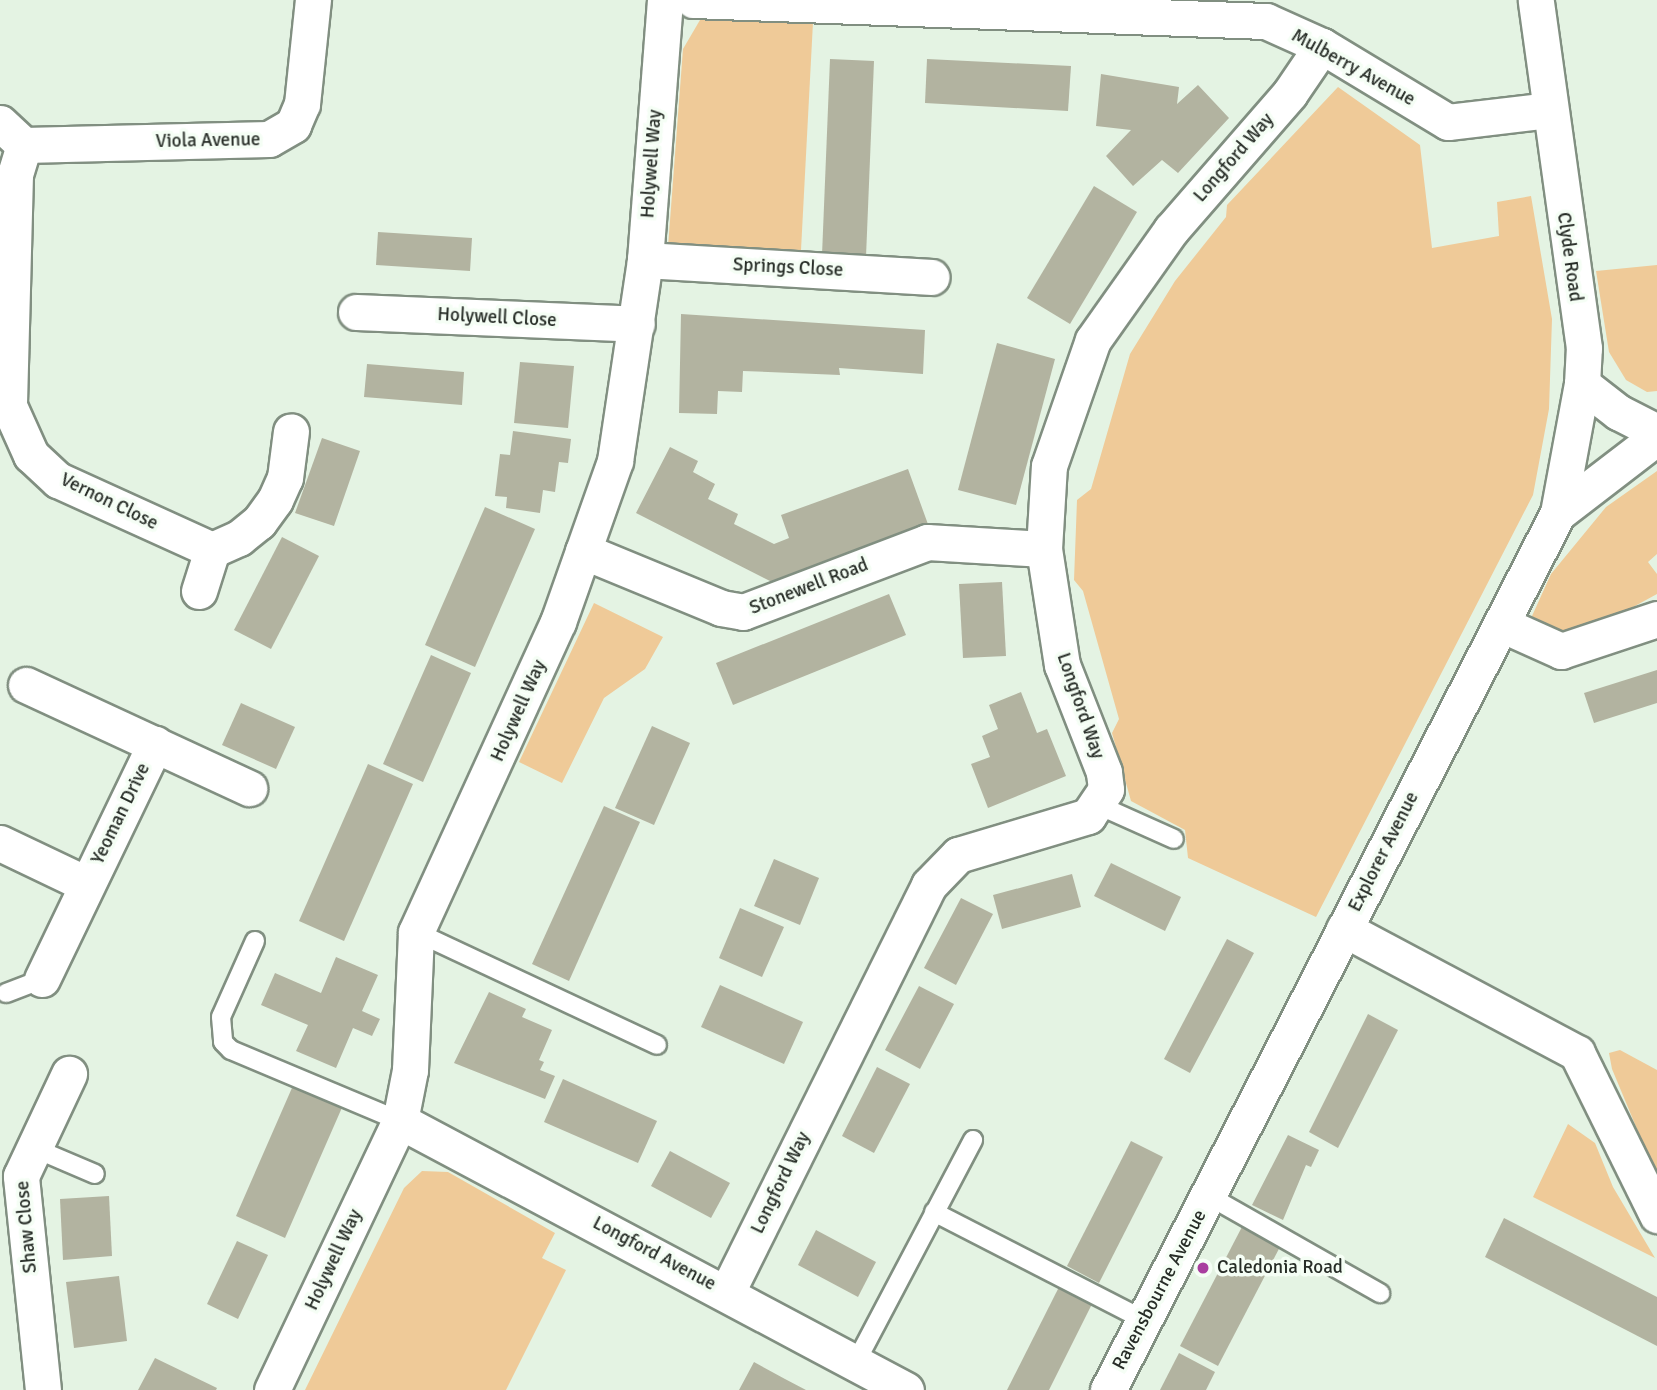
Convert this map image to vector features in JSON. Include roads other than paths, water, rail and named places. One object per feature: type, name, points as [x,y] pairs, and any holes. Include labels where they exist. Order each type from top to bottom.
[{"type":"street","name":"Viola Avenue","points":[[12,134],[269,139],[292,125],[302,104],[313,0]]},
{"type":"street","name":"Holywell Way","points":[[272,1390],[400,1121],[410,1070],[416,932],[553,634],[615,461],[645,260],[665,0]]},
{"type":"street","name":"Mulberry Avenue","points":[[693,0],[864,3],[1266,21],[1322,46],[1448,122],[1548,110]]},
{"type":"street","name":"Clyde Road","points":[[1536,0],[1548,110],[1584,348],[1582,384],[1558,513]]},
{"type":"street","name":"Longford Way","points":[[727,1292],[929,884],[958,855],[1088,816],[1098,805],[1106,789],[1104,772],[1062,665],[1044,549],[1049,466],[1093,340],[1171,230],[1290,93],[1322,46]]},
{"type":"street","name":"Vernon Close","points":[[12,134],[15,174],[9,406],[19,434],[31,455],[58,480],[212,550]]},
{"type":"street","name":"Springs Close","points":[[645,260],[931,277]]},
{"type":"street","name":"Holywell Close","points":[[356,312],[637,324]]},
{"type":"street","points":[[1558,513],[1657,435],[1618,412],[1582,384]]},
{"type":"street","points":[[199,591],[212,550],[239,538],[275,500],[285,478],[291,431]]},
{"type":"street","name":"Explorer Avenue","points":[[1211,1194],[1558,513]]},
{"type":"street","name":"Stonewell Road","points":[[583,551],[703,601],[743,612],[927,542],[1044,549]]},
{"type":"street","points":[[1501,624],[1561,651],[1657,619]]},
{"type":"street","name":"Yeoman Drive","points":[[26,685],[249,788]]},
{"type":"street","name":"Yeoman Drive","points":[[42,979],[155,744]]},
{"type":"street","name":"Yeoman Drive","points":[[0,843],[86,884]]},
{"type":"street","points":[[1344,929],[1577,1053],[1657,1215]]},
{"type":"street","name":"Shaw Close","points":[[43,1390],[21,1176],[69,1074]]},
{"type":"street","name":"Longford Avenue","points":[[400,1121],[727,1292],[906,1390]]},
{"type":"street","name":"Ravensbourne Avenue","points":[[1108,1390],[1211,1194]]},
{"type":"lane","points":[[1098,805],[1174,839]]},
{"type":"lane","points":[[416,932],[657,1045]]},
{"type":"lane","points":[[256,941],[221,1017],[223,1042],[400,1121]]},
{"type":"lane","points":[[6,993],[42,979]]},
{"type":"lane","points":[[856,1362],[973,1140]]},
{"type":"lane","points":[[34,1149],[95,1174]]},
{"type":"lane","points":[[1211,1194],[1380,1293]]},
{"type":"lane","points":[[934,1212],[1144,1320]]},
{"type":"place","name":"Caledonia Road","points":[[1203,1268]]}]
